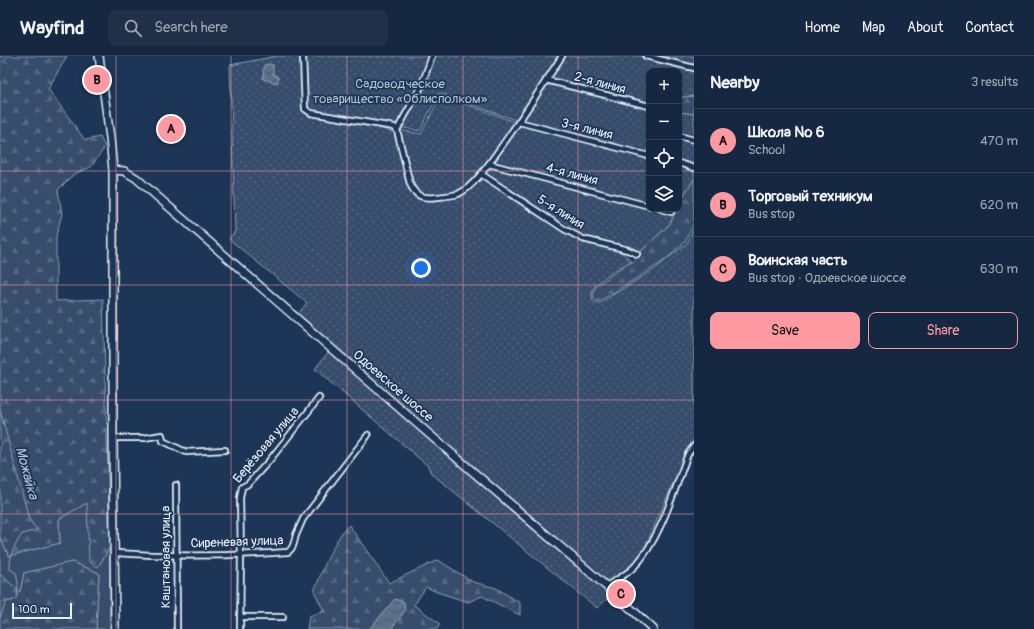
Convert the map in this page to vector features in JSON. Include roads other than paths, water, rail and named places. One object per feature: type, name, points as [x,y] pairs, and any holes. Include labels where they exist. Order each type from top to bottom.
[{"type":"main road","points":[[99,56],[113,170],[115,629]]},
{"type":"main road","name":"Одоевское шоссе","points":[[113,170],[124,171],[136,178],[423,429],[606,586],[653,629]]},
{"type":"street","points":[[303,56],[305,109],[308,111],[394,128],[397,130]]},
{"type":"street","points":[[432,56],[421,87],[397,130],[412,189],[423,198],[428,199],[458,194],[481,174],[519,122],[562,56]]},
{"type":"street","points":[[646,56],[694,68]]},
{"type":"street","name":"2-я линия","points":[[546,80],[646,105]]},
{"type":"street","name":"3-я линия","points":[[519,122],[646,155]]},
{"type":"street","points":[[682,137],[694,140]]},
{"type":"street","name":"4-я линия","points":[[489,164],[646,205]]},
{"type":"street","points":[[682,164],[694,168]]},
{"type":"street","name":"5-я линия","points":[[481,174],[564,229],[583,239],[628,250],[637,254]]},
{"type":"street","name":"Берёзовая улица","points":[[240,629],[240,498],[242,487],[248,484],[269,461],[319,398]]},
{"type":"street","name":"Сиреневая улица","points":[[115,553],[140,555],[241,555],[288,552],[292,550],[296,534],[303,520],[368,434]]},
{"type":"street","points":[[113,438],[144,438],[162,435],[163,441],[186,452],[225,450]]},
{"type":"street","points":[[606,586],[624,575],[643,556],[660,526],[688,454],[694,446]]},
{"type":"street","name":"Каштановая улица","points":[[176,485],[177,629]]},
{"type":"street","points":[[240,618],[283,617]]},
{"type":"water","points":[[264,65],[273,65],[273,74],[278,77],[278,82],[276,83],[263,79]]},
{"type":"water","points":[[395,599],[404,602],[405,611],[391,629],[369,629]]},
{"type":"waterway","name":"Можайка","points":[[0,410],[29,519],[37,530],[22,534],[13,551],[10,560],[10,569],[16,573],[18,582],[17,597],[14,600],[6,602],[0,618]]},
{"type":"place","name":"Торговый техникум","points":[[97,80]]},
{"type":"place","name":"Школа № 6","points":[[171,129]]},
{"type":"place","name":"Воинская часть","points":[[621,594]]},
{"type":"park label","name":"Садоводческое товарищество «Облисполком»","points":[[400,92]]}]
